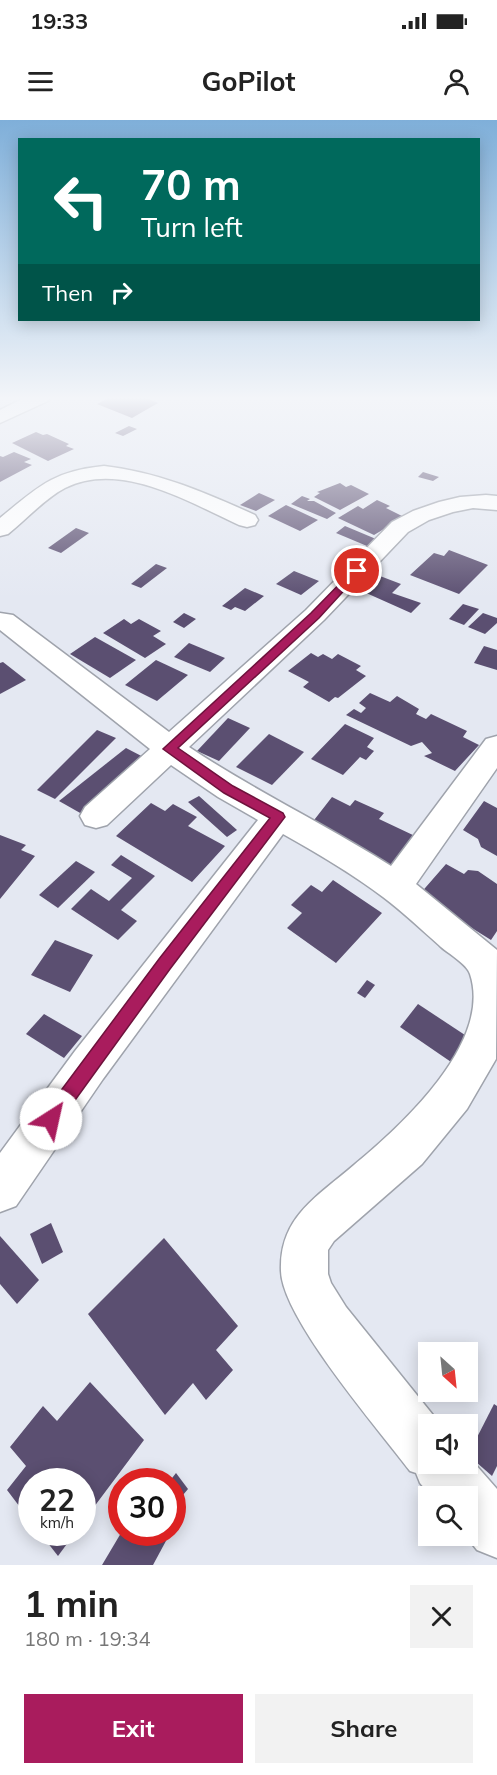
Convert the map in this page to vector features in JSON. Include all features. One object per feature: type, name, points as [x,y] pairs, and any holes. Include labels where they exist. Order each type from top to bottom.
[{"type":"street","points":[[0,529],[57,484],[75,477],[98,473],[126,473],[181,491],[247,520]]},
{"type":"street","points":[[96,816],[315,615],[400,527],[410,520],[439,508],[474,503],[497,503]]},
{"type":"street","points":[[1,620],[170,749],[228,789],[341,851],[395,887],[486,963],[493,991],[492,1013],[482,1046],[452,1095],[407,1149],[318,1225],[305,1244],[304,1274],[312,1297],[329,1324],[418,1438]]},
{"type":"street","points":[[395,887],[497,746]]},
{"type":"street","points":[[0,1190],[103,1047],[278,817]]},
{"type":"street","points":[[448,1474],[497,1530]]},
{"type":"building","points":[[0,464],[32,465],[0,482]]},
{"type":"building","points":[[423,472],[439,477],[433,481],[418,477]]},
{"type":"building","points":[[340,483],[346,487],[351,485],[369,494],[340,510],[314,497],[320,493],[317,492]]},
{"type":"building","points":[[259,493],[275,500],[256,511],[240,505]]},
{"type":"building","points":[[302,496],[310,499],[307,501],[314,501],[336,513],[327,519],[291,504]]},
{"type":"building","points":[[377,500],[390,506],[386,508],[404,517],[374,535],[338,518],[358,506],[363,509]]},
{"type":"building","points":[[286,505],[318,520],[300,531],[268,516]]},
{"type":"building","points":[[345,526],[376,539],[367,546],[336,533]]},
{"type":"building","points":[[76,528],[89,533],[61,553],[48,548]]},
{"type":"building","points":[[449,550],[488,565],[459,594],[410,575],[434,553],[444,556]]},
{"type":"building","points":[[156,564],[167,568],[141,588],[131,584]]},
{"type":"building","points":[[294,571],[319,581],[301,595],[276,584]]},
{"type":"building","points":[[380,576],[401,584],[392,593],[421,603],[411,613],[364,592]]},
{"type":"building","points":[[245,588],[264,596],[245,611],[235,607],[231,610],[222,606]]},
{"type":"building","points":[[463,604],[479,609],[464,625],[449,619]]},
{"type":"building","points":[[184,613],[196,619],[184,628],[173,622]]},
{"type":"building","points":[[483,613],[497,618],[497,623],[485,634],[468,627]]},
{"type":"building","points":[[124,619],[131,624],[139,619],[161,631],[153,636],[166,644],[145,658],[103,633]]},
{"type":"building","points":[[95,637],[136,660],[110,678],[70,654]]},
{"type":"building","points":[[189,643],[225,658],[210,672],[174,657]]},
{"type":"building","points":[[484,646],[497,650],[497,670],[474,663]]},
{"type":"building","points":[[311,653],[318,657],[323,654],[332,659],[338,654],[361,666],[356,670],[366,676],[338,698],[335,697],[329,702],[303,687],[309,682],[288,671]]},
{"type":"building","points":[[156,660],[188,675],[157,701],[125,685]]},
{"type":"building","points":[[3,662],[26,680],[0,694],[0,663]]},
{"type":"building","points":[[370,693],[390,702],[397,696],[419,709],[416,714],[426,719],[431,714],[467,731],[463,737],[479,745],[455,771],[424,756],[432,753],[422,742],[411,746],[346,715],[354,709],[361,713],[366,708],[359,703]]},
{"type":"building","points":[[228,718],[250,728],[219,761],[197,751]]},
{"type":"building","points":[[345,724],[374,738],[367,747],[374,751],[366,760],[360,757],[343,775],[311,759]]},
{"type":"building","points":[[97,730],[116,738],[55,799],[37,790]]},
{"type":"building","points":[[269,734],[304,752],[272,785],[236,767]]},
{"type":"building","points":[[126,748],[151,761],[89,818],[59,801]]},
{"type":"building","points":[[199,796],[237,830],[227,837],[188,802]]},
{"type":"building","points":[[332,797],[350,806],[355,800],[384,813],[379,819],[415,836],[391,870],[365,857],[368,852],[311,824]]},
{"type":"building","points":[[484,801],[497,808],[497,856],[481,847],[478,839],[463,830]]},
{"type":"building","points":[[151,803],[165,811],[173,804],[197,817],[188,826],[225,846],[192,882],[116,836]]},
{"type":"building","points":[[0,835],[26,845],[21,850],[35,856],[0,899]]},
{"type":"building","points":[[121,855],[155,876],[121,910],[137,921],[118,940],[71,909],[91,889],[109,901],[132,878],[111,865]]},
{"type":"building","points":[[76,861],[95,872],[58,908],[39,895]]},
{"type":"building","points":[[446,864],[464,874],[468,870],[478,871],[497,884],[497,931],[491,940],[419,895]]},
{"type":"building","points":[[333,880],[382,913],[336,963],[287,928],[302,913],[291,905],[311,885],[322,892]]},
{"type":"building","points":[[55,940],[93,955],[70,992],[31,975]]},
{"type":"building","points":[[367,980],[375,985],[365,998],[357,993]]},
{"type":"building","points":[[418,1004],[471,1039],[454,1064],[400,1027]]},
{"type":"building","points":[[44,1014],[82,1036],[64,1058],[26,1034]]},
{"type":"building","points":[[51,1223],[63,1252],[42,1264],[30,1234]]},
{"type":"building","points":[[0,1236],[39,1280],[17,1304],[0,1284]]},
{"type":"building","points":[[164,1238],[238,1326],[216,1350],[233,1370],[206,1400],[193,1383],[165,1415],[88,1314]]},
{"type":"building","points":[[90,1382],[144,1440],[123,1468],[108,1468],[108,1488],[96,1504],[96,1468],[24,1468],[26,1466],[10,1447],[43,1406],[57,1421]]},
{"type":"building","points":[[494,1404],[497,1406],[497,1466],[492,1476],[478,1464],[478,1435]]},
{"type":"building","points":[[18,1476],[18,1505],[7,1490]]},
{"type":"building","points":[[50,1546],[65,1546],[58,1556]]},
{"type":"building","points":[[113,1546],[163,1546],[153,1565],[102,1565]]},
{"type":"route","points":[[51,1119],[89,1065],[278,817],[228,789],[170,749],[315,615],[357,571]]}]
